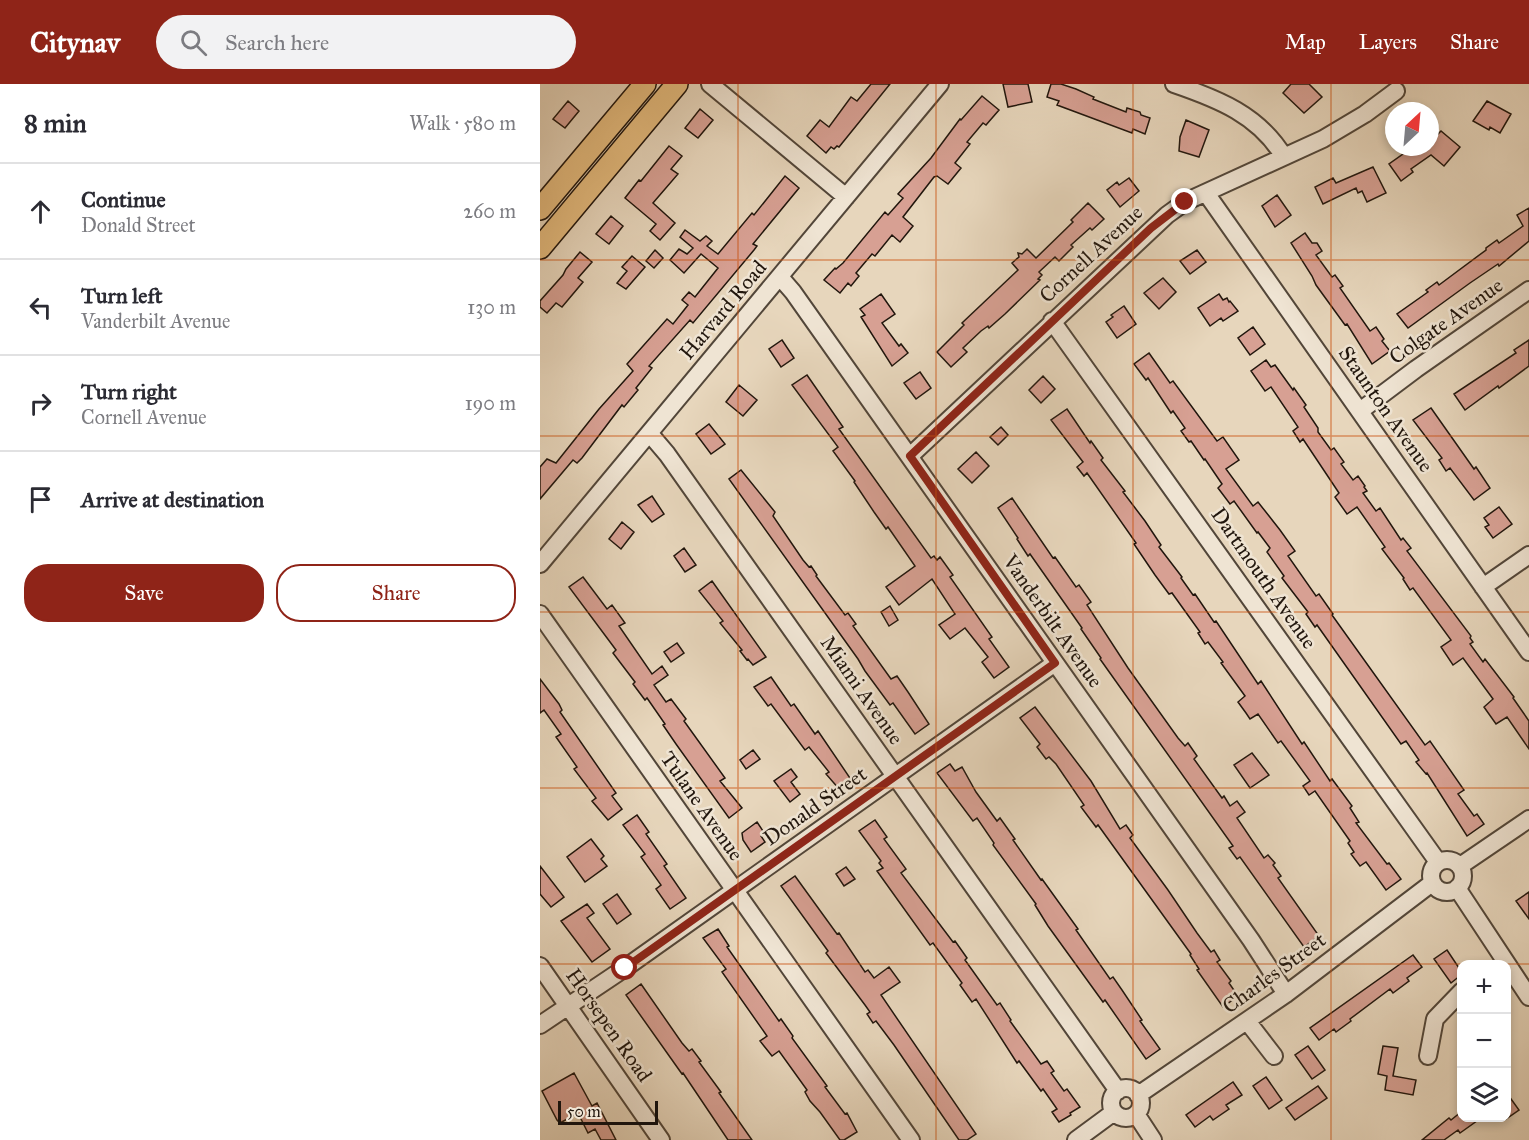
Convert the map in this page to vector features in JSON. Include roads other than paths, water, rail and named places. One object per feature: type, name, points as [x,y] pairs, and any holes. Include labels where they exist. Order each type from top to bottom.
[{"type":"main road","points":[[540,209],[645,84]]},
{"type":"main road","points":[[540,248],[677,84]]},
{"type":"street","points":[[710,84],[846,197]]},
{"type":"street","name":"Harvard Road","points":[[540,564],[940,84]]},
{"type":"street","points":[[1174,84],[1232,107],[1267,132],[1284,157]]},
{"type":"street","name":"Cornell Avenue","points":[[910,456],[1167,215],[1185,202],[1346,127],[1396,91]]},
{"type":"street","name":"Staunton Avenue","points":[[1206,193],[1529,652]]},
{"type":"street","name":"Vanderbilt Avenue","points":[[780,277],[910,456],[1251,940],[1286,994]]},
{"type":"street","name":"Colgate Avenue","points":[[1360,411],[1529,290]]},
{"type":"street","name":"Dartmouth Avenue","points":[[1052,321],[1438,862]]},
{"type":"street","name":"Miami Avenue","points":[[650,434],[667,454],[1118,1091]]},
{"type":"street","points":[[1483,587],[1529,555]]},
{"type":"street","name":"Tulane Avenue","points":[[540,614],[911,1140]]},
{"type":"street","name":"Donald Street","points":[[540,1025],[1055,663]]},
{"type":"street","points":[[1460,866],[1529,819]]},
{"type":"street","points":[[1448,860],[1460,866],[1463,875],[1457,888],[1444,891],[1432,883],[1432,869],[1438,862],[1448,860]]},
{"type":"street","name":"Charles Street","points":[[1138,1095],[1286,994],[1432,883]]},
{"type":"street","points":[[1457,888],[1498,960]]},
{"type":"street","name":"Horsepen Road","points":[[540,966],[661,1140]]},
{"type":"street","points":[[1511,975],[1529,997]]},
{"type":"street","points":[[1428,1056],[1435,1019],[1457,995]]},
{"type":"street","points":[[1247,1022],[1274,1056]]},
{"type":"street","points":[[1131,1089],[1138,1095],[1140,1107],[1132,1117],[1122,1117],[1114,1112],[1111,1103],[1118,1091],[1131,1089]]},
{"type":"street","points":[[1076,1140],[1114,1112]]},
{"type":"street","points":[[1136,1114],[1153,1140]]}]
